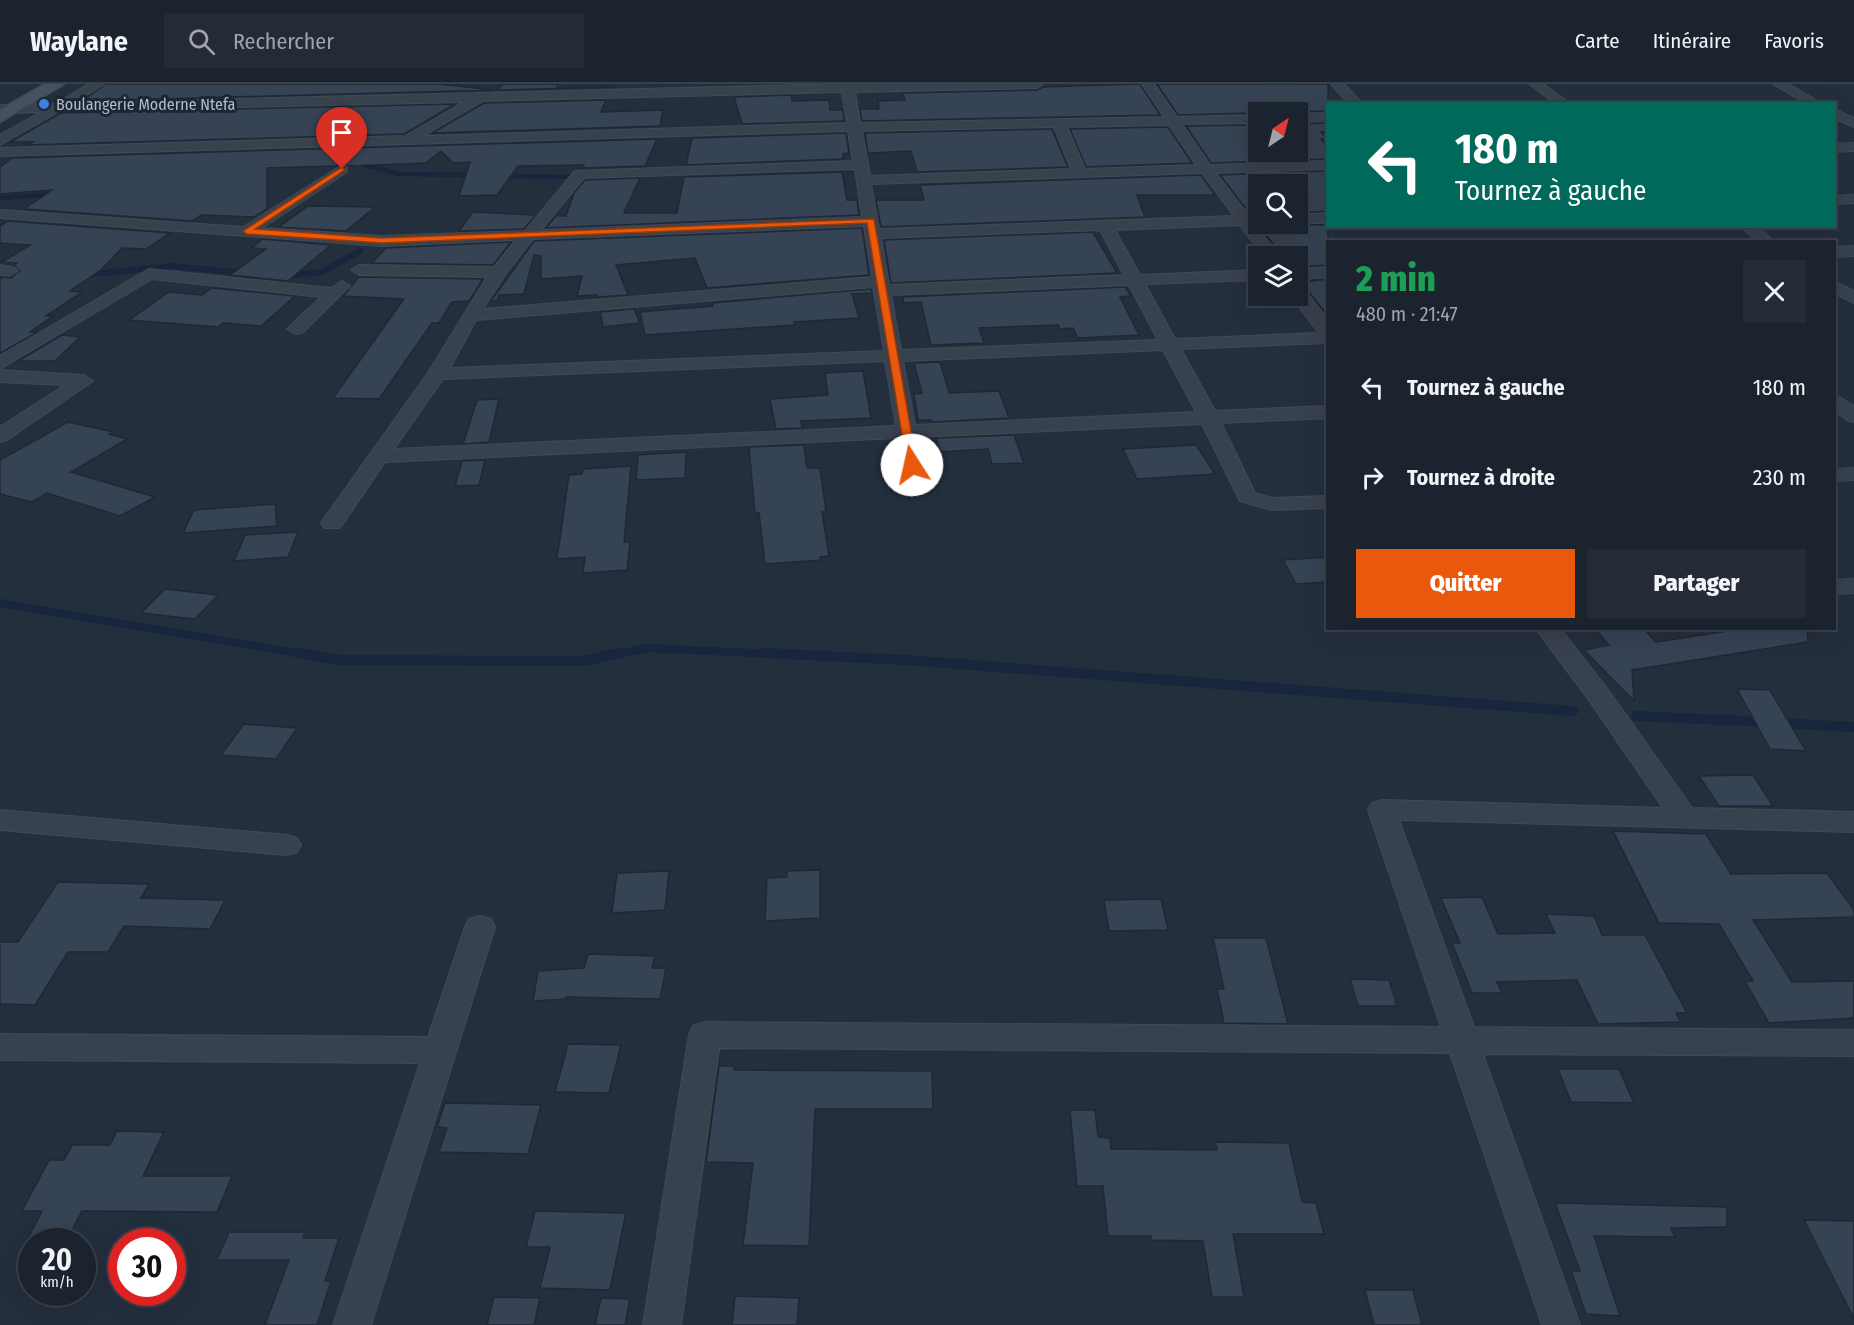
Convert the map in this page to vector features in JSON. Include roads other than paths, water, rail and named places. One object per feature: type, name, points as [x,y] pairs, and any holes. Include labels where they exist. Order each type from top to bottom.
[{"type":"main road","points":[[0,117],[7,109],[56,84]]},
{"type":"street","points":[[0,141],[98,84]]},
{"type":"street","points":[[407,139],[480,97],[497,84]]},
{"type":"street","points":[[7,109],[848,86],[1037,84]]},
{"type":"street","points":[[1148,84],[1205,168],[1248,217]]},
{"type":"street","points":[[1337,84],[1355,102]]},
{"type":"street","points":[[1535,84],[1561,102]]},
{"type":"street","points":[[1779,84],[1813,102]]},
{"type":"street","points":[[848,86],[853,127],[912,465]]},
{"type":"street","points":[[1836,113],[1854,123]]},
{"type":"street","points":[[1308,118],[1326,117]]},
{"type":"street","points":[[0,152],[853,127],[1248,119]]},
{"type":"street","points":[[1059,124],[1080,172]]},
{"type":"street","points":[[1836,148],[1854,147]]},
{"type":"street","points":[[332,523],[437,374],[470,315],[498,272],[580,174],[1080,172],[1326,165]]},
{"type":"street","points":[[247,231],[342,169]]},
{"type":"street","points":[[1836,200],[1854,199]]},
{"type":"street","points":[[0,214],[390,241],[532,234],[1105,225],[1248,220]]},
{"type":"street","points":[[1308,219],[1326,218]]},
{"type":"street","points":[[1105,225],[1209,418],[1248,497],[1271,504],[1326,502]]},
{"type":"street","points":[[1750,228],[1765,240]]},
{"type":"street","points":[[296,329],[390,241]]},
{"type":"street","points":[[1836,252],[1854,251]]},
{"type":"street","points":[[359,270],[498,272]]},
{"type":"street","points":[[1308,273],[1326,272]]},
{"type":"street","points":[[0,364],[149,274],[334,293]]},
{"type":"street","points":[[470,315],[882,285],[1248,275]]},
{"type":"street","points":[[1836,287],[1854,298]]},
{"type":"street","points":[[1308,306],[1326,330]]},
{"type":"street","points":[[437,374],[1326,338]]},
{"type":"street","points":[[0,376],[84,381],[0,436]]},
{"type":"street","points":[[1836,402],[1854,416]]},
{"type":"street","points":[[379,456],[1326,412]]},
{"type":"street","points":[[1836,475],[1854,474]]},
{"type":"street","points":[[1836,587],[1854,586]]},
{"type":"street","points":[[1549,630],[1600,697],[1685,819]]},
{"type":"street","points":[[1561,1325],[1382,810],[1854,822]]},
{"type":"street","points":[[0,820],[287,845]]},
{"type":"street","points":[[352,1325],[480,927]]},
{"type":"street","points":[[662,1325],[705,1035],[1854,1043]]},
{"type":"street","points":[[0,1047],[441,1050]]},
{"type":"waterway","points":[[354,162],[399,174],[477,175]]},
{"type":"waterway","points":[[500,176],[575,177]]},
{"type":"waterway","points":[[0,198],[55,194]]},
{"type":"waterway","points":[[284,276],[322,272],[360,251]]},
{"type":"waterway","points":[[84,275],[171,266],[246,273]]},
{"type":"waterway","points":[[0,276],[25,277]]},
{"type":"waterway","points":[[0,603],[308,655]]},
{"type":"waterway","points":[[613,655],[647,648],[797,655]]},
{"type":"waterway","points":[[299,653],[338,660],[584,661],[620,653]]},
{"type":"waterway","points":[[765,653],[905,660],[1573,711]]},
{"type":"waterway","points":[[1636,716],[1765,722]]},
{"type":"waterway","points":[[1778,723],[1854,727]]},
{"type":"place","name":"Boulangerie Moderne Ntefa","points":[[44,104]]}]
